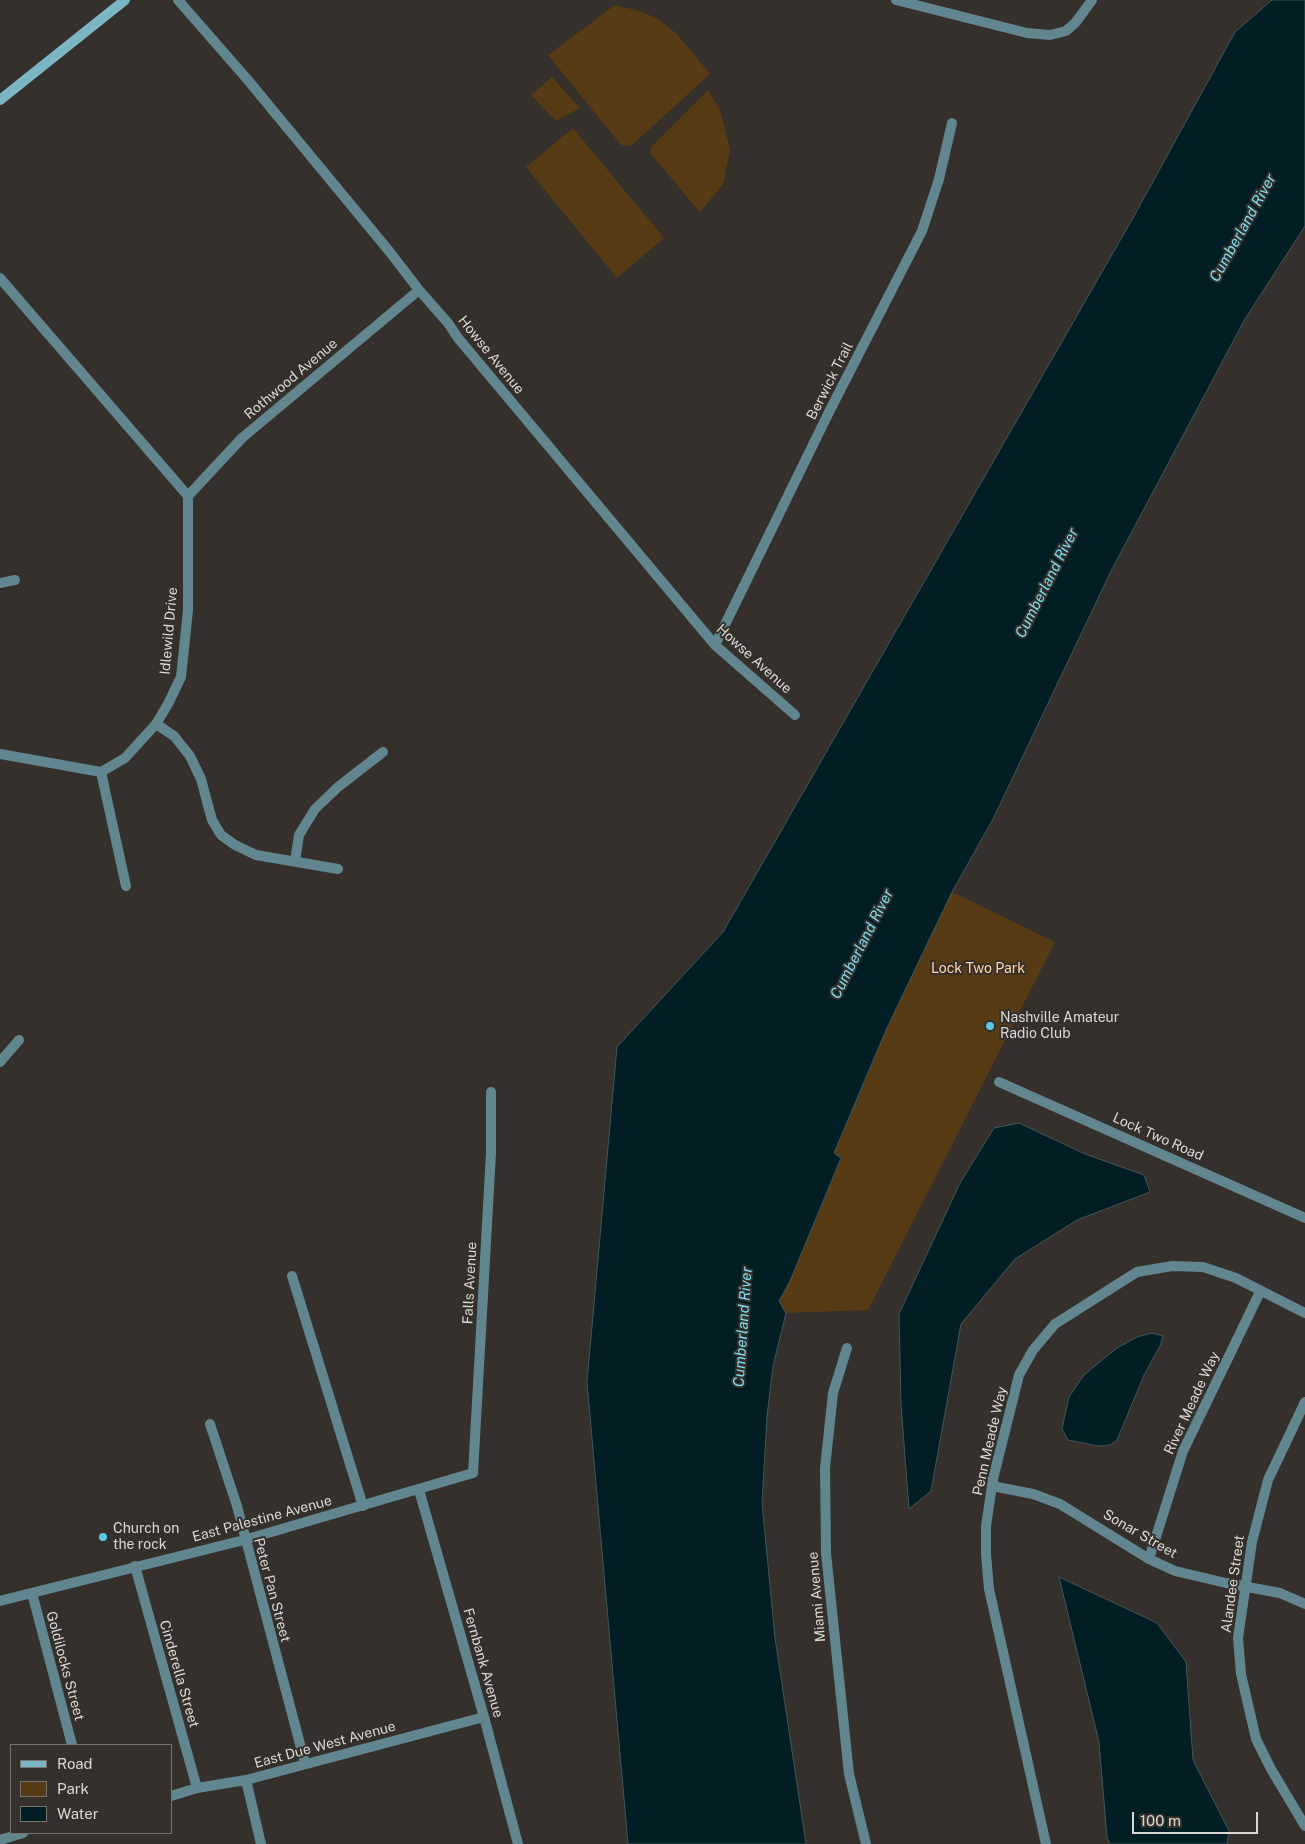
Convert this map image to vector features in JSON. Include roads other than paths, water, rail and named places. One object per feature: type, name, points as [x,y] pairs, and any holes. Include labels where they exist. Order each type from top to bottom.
[{"type":"main road","points":[[0,100],[125,0]]},
{"type":"street","name":"Howse Avenue","points":[[178,0],[247,79],[419,290],[714,645],[795,715]]},
{"type":"street","points":[[896,0],[1026,33],[1050,35],[1066,31],[1076,22],[1089,4]]},
{"type":"street","name":"Berwick Trail","points":[[714,645],[830,410],[922,231],[939,179],[952,123]]},
{"type":"street","points":[[0,278],[188,496]]},
{"type":"street","name":"Rothwood Avenue","points":[[188,496],[242,438],[419,290]]},
{"type":"street","name":"Idlewild Drive","points":[[101,772],[125,758],[156,724],[181,677],[188,610],[188,496]]},
{"type":"street","points":[[0,583],[15,580]]},
{"type":"street","points":[[156,724],[174,736],[190,756],[201,779],[212,820],[221,835],[235,845],[256,855],[338,869]]},
{"type":"street","points":[[295,861],[300,835],[315,809],[338,787],[383,752]]},
{"type":"street","points":[[0,754],[101,772],[126,886]]},
{"type":"street","points":[[0,1062],[19,1040]]},
{"type":"street","name":"Lock Two Road","points":[[999,1082],[1305,1218]]},
{"type":"street","name":"Falls Avenue","points":[[472,1474],[491,1153],[491,1092]]},
{"type":"street","name":"Penn Meade Way","points":[[1046,1844],[989,1589],[986,1554],[986,1526],[992,1486],[1019,1375],[1033,1350],[1055,1324],[1137,1272],[1172,1266],[1203,1268],[1236,1278],[1260,1292],[1305,1313]]},
{"type":"street","points":[[292,1276],[364,1506]]},
{"type":"street","name":"River Meade Way","points":[[1149,1559],[1183,1450],[1260,1292]]},
{"type":"street","name":"Miami Avenue","points":[[847,1348],[833,1394],[825,1468],[826,1553],[849,1774],[866,1844]]},
{"type":"street","name":"Alandee Street","points":[[1305,1402],[1268,1480],[1252,1542],[1238,1638],[1241,1674],[1256,1739],[1271,1769],[1305,1826]]},
{"type":"street","name":"Peter Pan Street","points":[[210,1424],[236,1506],[305,1763]]},
{"type":"street","name":"East Palestine Avenue","points":[[0,1601],[244,1540],[472,1474]]},
{"type":"street","name":"Sonar Street","points":[[992,1486],[1033,1494],[1060,1504],[1149,1559],[1182,1573],[1280,1593],[1305,1604]]},
{"type":"street","name":"Fernbank Avenue","points":[[419,1490],[518,1844]]},
{"type":"street","name":"Cinderella Street","points":[[135,1566],[197,1788]]},
{"type":"street","name":"Goldilocks Street","points":[[32,1593],[72,1744]]},
{"type":"street","name":"East Due West Avenue","points":[[172,1796],[197,1788],[246,1780],[484,1717]]},
{"type":"street","points":[[246,1780],[261,1844]]},
{"type":"street","points":[[0,1840],[20,1834]]},
{"type":"water","name":"Cumberland River","points":[[1272,0],[1305,0],[1305,226],[1245,319],[1112,569],[993,819],[952,892],[886,1030],[834,1153],[841,1158],[790,1281],[779,1301],[786,1313],[773,1366],[767,1417],[762,1503],[775,1638],[806,1844],[628,1844],[587,1382],[617,1047],[723,932],[1133,218],[1235,32]]},
{"type":"water","points":[[1019,1123],[1085,1154],[1144,1175],[1150,1192],[1077,1220],[1015,1259],[961,1324],[931,1491],[909,1509],[901,1404],[899,1314],[960,1183],[994,1128]]},
{"type":"water","points":[[1152,1333],[1163,1336],[1160,1346],[1144,1375],[1117,1440],[1110,1445],[1098,1446],[1068,1440],[1062,1429],[1069,1397],[1084,1375],[1117,1348],[1137,1337]]},
{"type":"water","points":[[1059,1577],[1157,1623],[1186,1662],[1193,1760],[1229,1831],[1227,1844],[1110,1844],[1107,1837],[1099,1742]]},
{"type":"place","name":"Nashville Amateur Radio Club","points":[[990,1026]]},
{"type":"place","name":"Church on the rock","points":[[103,1537]]},
{"type":"park label","name":"Lock Two Park","points":[[978,969]]}]
